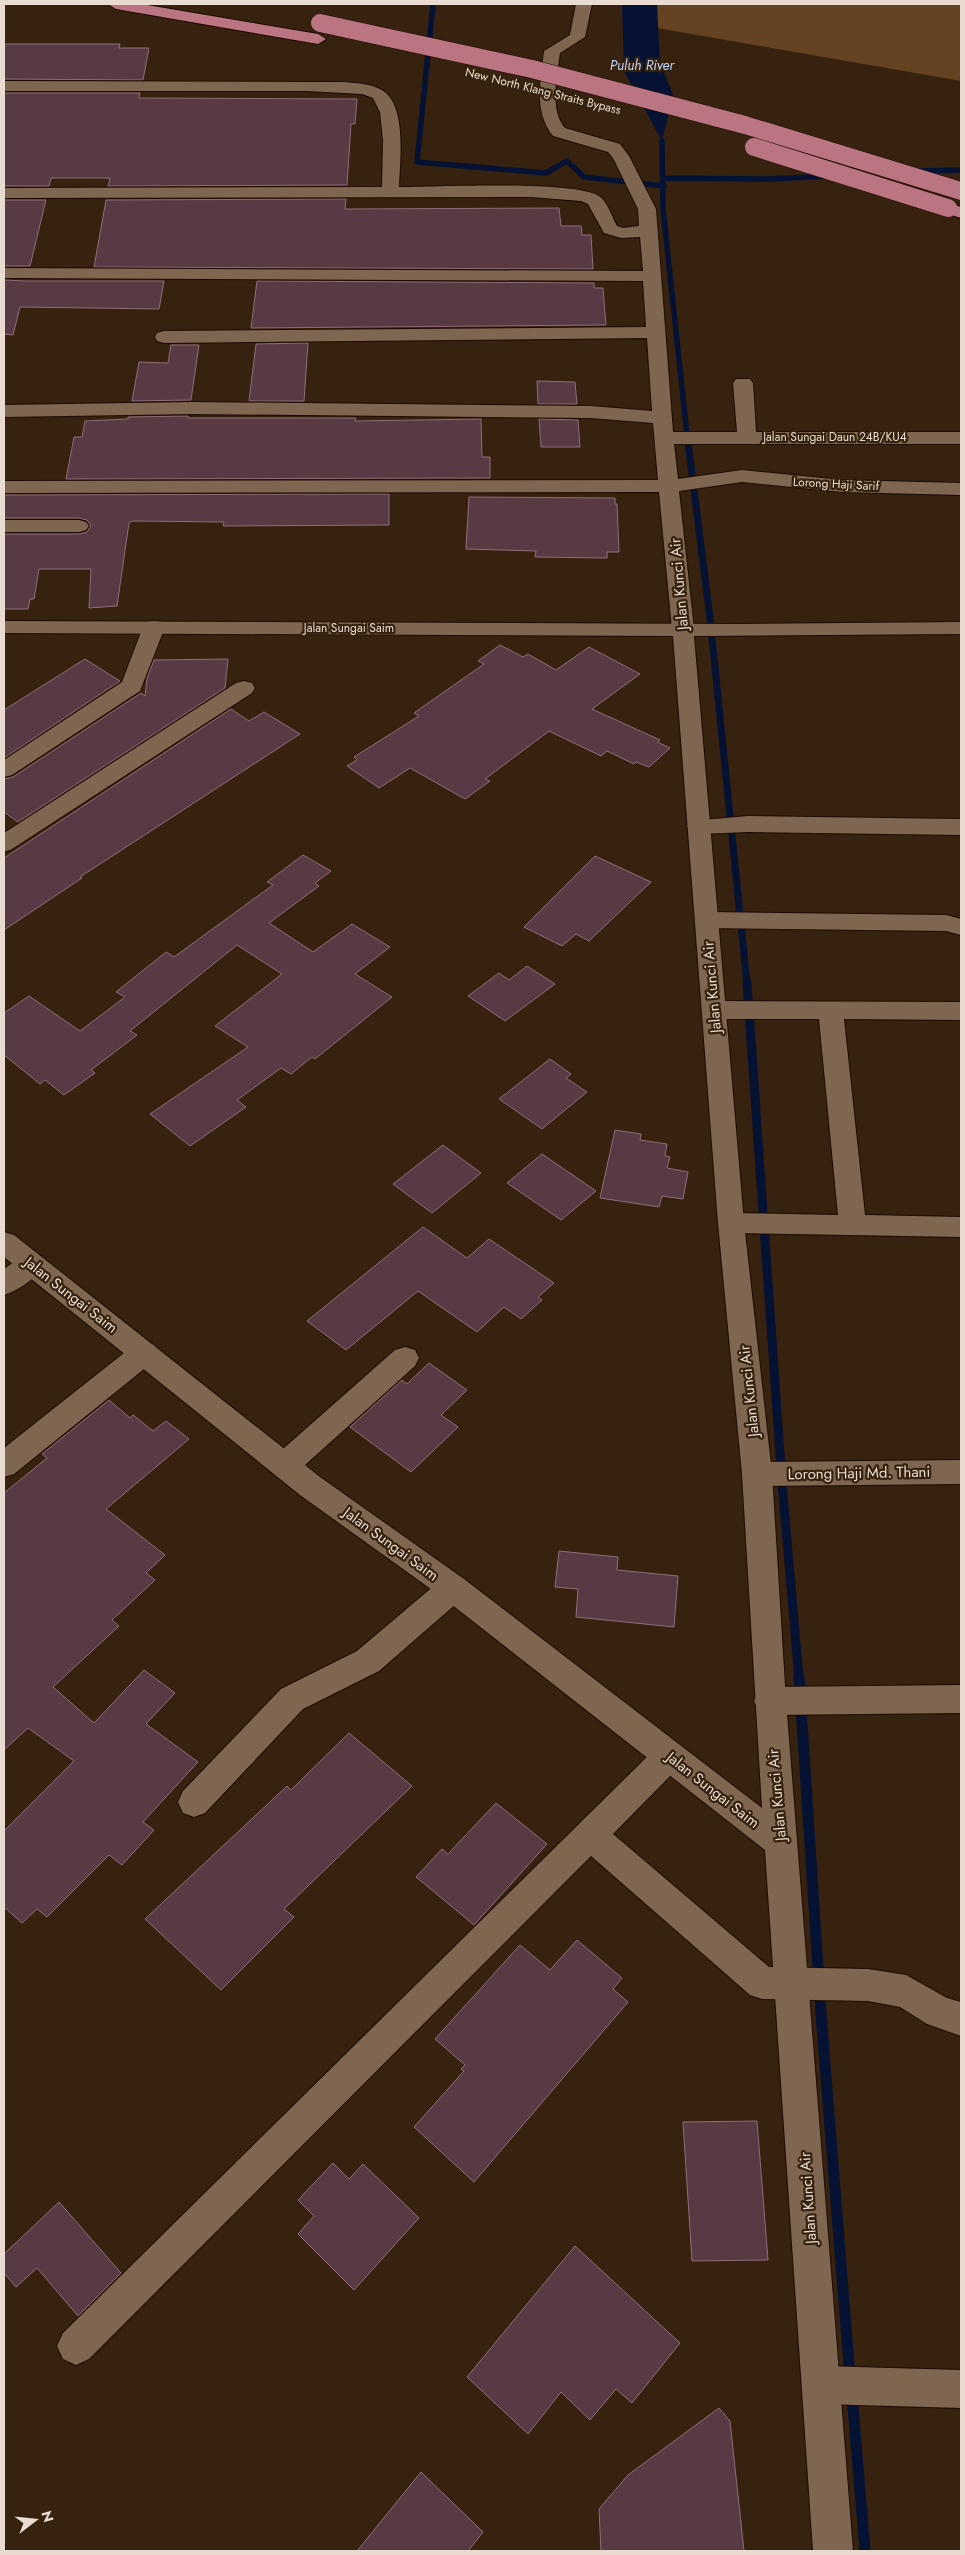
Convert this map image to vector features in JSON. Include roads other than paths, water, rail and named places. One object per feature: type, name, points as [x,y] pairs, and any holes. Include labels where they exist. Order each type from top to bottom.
[{"type":"highway","name":"New North Klang Straits Bypass","points":[[116,4],[319,31],[532,69],[745,125],[961,191]]},
{"type":"highway","name":"New North Klang Straits Bypass","points":[[301,20],[338,44]]},
{"type":"highway","name":"New North Klang Straits Bypass","points":[[531,86],[560,94]]},
{"type":"highway","points":[[734,141],[955,211]]},
{"type":"street","name":"Jalan Kunci Air","points":[[584,4],[577,37],[552,51],[548,116],[554,129],[559,132],[614,148],[627,168],[647,209],[663,418],[671,438],[678,485],[688,629],[709,826],[729,920],[724,1010],[763,1474],[778,1701],[781,1843],[797,1982],[827,2385],[833,2551]]},
{"type":"street","points":[[4,86],[307,86],[355,88],[379,94],[388,105],[391,132],[390,192]]},
{"type":"street","points":[[4,193],[531,192],[585,196],[595,201],[610,229],[621,233],[650,231]]},
{"type":"street","points":[[4,273],[653,276]]},
{"type":"street","points":[[164,337],[657,332]]},
{"type":"street","points":[[743,383],[747,437]]},
{"type":"street","points":[[4,411],[192,408],[571,411],[663,418]]},
{"type":"street","name":"Jalan Sungai Daun 24B/KU4","points":[[671,438],[961,438]]},
{"type":"street","name":"Lorong Haji Sarif","points":[[4,486],[678,485],[742,476],[842,486],[961,489]]},
{"type":"street","points":[[4,526],[79,526]]},
{"type":"street","name":"Jalan Sungai Saim","points":[[4,627],[740,630],[961,628]]},
{"type":"street","points":[[4,770],[132,686],[154,627]]},
{"type":"street","points":[[4,844],[244,688]]},
{"type":"street","points":[[709,826],[961,827]]},
{"type":"street","points":[[729,920],[946,923],[961,927]]},
{"type":"street","points":[[724,1010],[961,1011]]},
{"type":"street","points":[[831,1010],[853,1225]]},
{"type":"street","points":[[742,1223],[961,1227]]},
{"type":"street","name":"Jalan Sungai Saim","points":[[4,1242],[310,1486],[453,1588],[781,1843]]},
{"type":"street","points":[[4,1284],[32,1264]]},
{"type":"street","points":[[4,1465],[144,1353]]},
{"type":"street","points":[[285,1465],[405,1358]]},
{"type":"street","name":"Lorong Haji Md. Thani","points":[[763,1474],[961,1472]]},
{"type":"street","points":[[194,1802],[292,1699],[368,1661],[453,1588]]},
{"type":"street","points":[[778,1701],[821,1699],[961,1699]]},
{"type":"street","points":[[76,2346],[591,1836],[669,1756]]},
{"type":"street","points":[[591,1836],[762,1983],[856,1984],[906,1992],[938,2012],[961,2019]]},
{"type":"street","points":[[827,2385],[961,2389]]},
{"type":"water","name":"Puluh River","points":[[622,4],[657,4],[660,63],[673,95],[662,141],[624,71]]},
{"type":"waterway","points":[[433,4],[417,162],[546,173],[567,161],[584,177],[663,186]]},
{"type":"waterway","points":[[662,141],[663,186]]},
{"type":"waterway","points":[[914,171],[961,170]]},
{"type":"waterway","points":[[664,178],[770,179],[829,176]]},
{"type":"waterway","points":[[663,186],[663,209],[687,435]]},
{"type":"waterway","points":[[687,434],[710,618],[747,984]]},
{"type":"waterway","points":[[747,983],[782,1483],[799,1678]]},
{"type":"waterway","points":[[799,1677],[821,2014],[850,2377]]},
{"type":"waterway","points":[[852,2395],[865,2551]]}]
